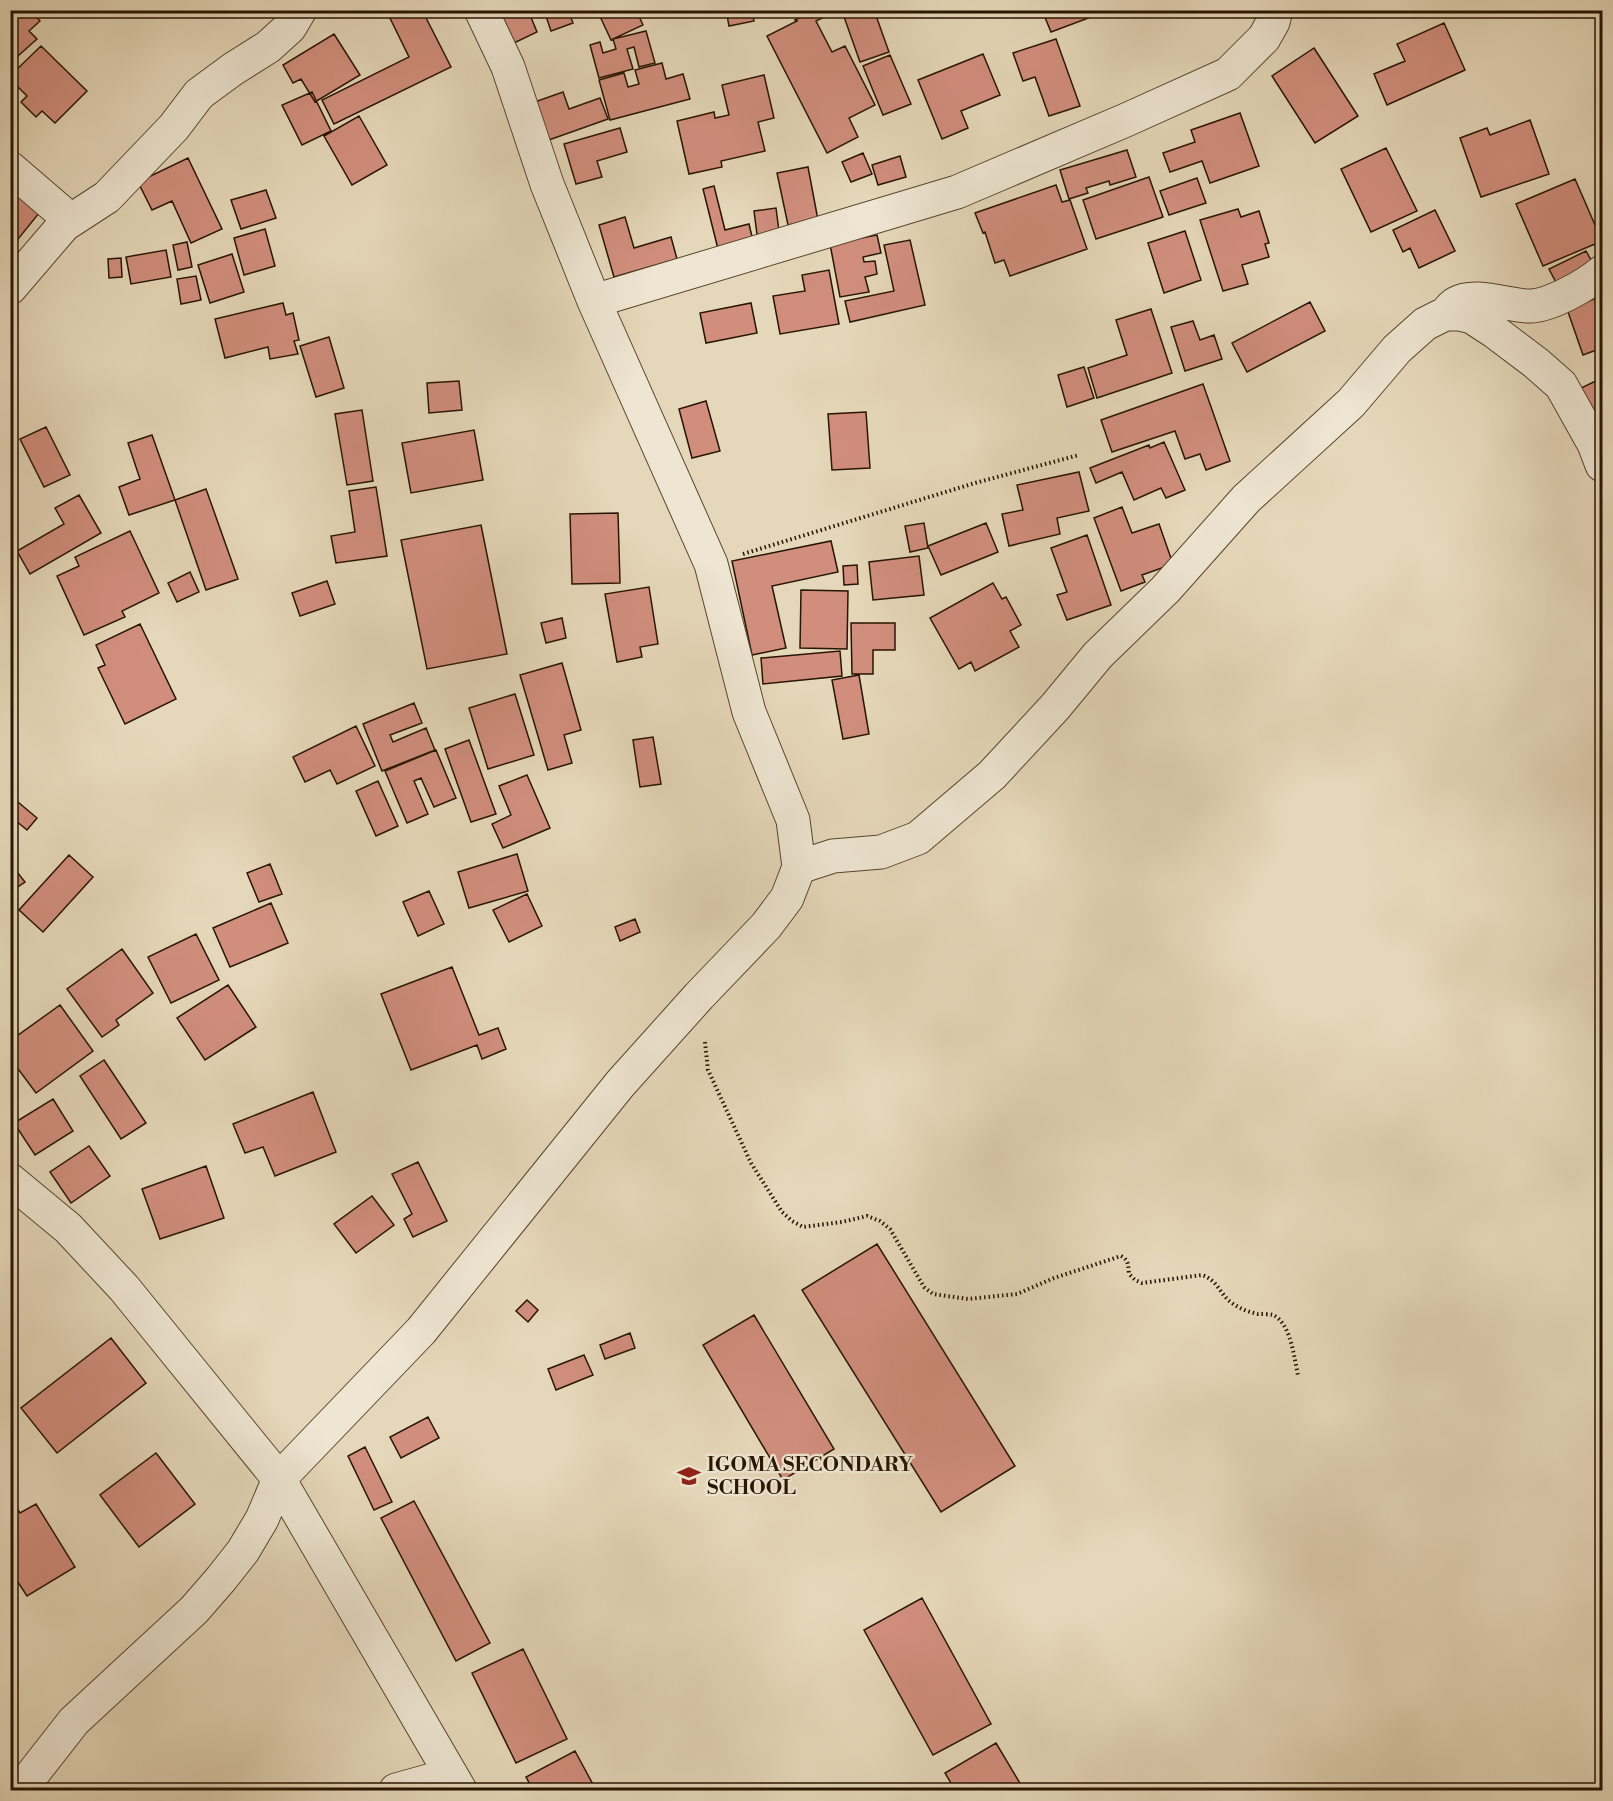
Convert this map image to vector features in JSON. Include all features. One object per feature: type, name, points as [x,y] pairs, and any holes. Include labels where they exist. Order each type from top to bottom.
[{"type":"street","points":[[10,288],[64,225],[106,197],[174,126],[199,94],[268,47],[290,27],[300,10]]},
{"type":"street","points":[[20,1791],[74,1721],[194,1610],[221,1579],[243,1551],[262,1519],[279,1479],[421,1331],[620,1084],[766,926],[787,898],[799,867],[793,820],[749,712],[711,564],[594,301],[548,184],[508,67],[481,10]]},
{"type":"street","points":[[594,301],[957,192],[1010,170],[1228,74],[1264,38],[1273,22],[1276,10]]},
{"type":"street","points":[[10,168],[60,211],[64,225]]},
{"type":"street","points":[[799,867],[833,856],[881,852],[918,838],[992,775],[1055,707],[1098,655],[1165,590],[1246,499],[1351,403],[1397,349],[1425,324],[1445,314],[1456,303],[1467,300],[1484,299],[1532,306],[1559,298],[1578,289],[1602,272]]},
{"type":"street","points":[[1445,314],[1472,317],[1536,363],[1561,385],[1594,444],[1602,465]]},
{"type":"street","points":[[10,1180],[68,1228],[124,1288],[279,1479],[455,1783],[396,1791]]},
{"type":"path","points":[[711,564],[975,483],[1079,455]]},
{"type":"path","points":[[699,996],[708,1070],[751,1163],[782,1212],[792,1221],[803,1227],[843,1222],[867,1216],[880,1221],[890,1229],[924,1287],[933,1294],[944,1297],[968,1299],[1017,1294],[1054,1278],[1121,1256],[1128,1263],[1129,1274],[1142,1283],[1202,1275],[1210,1277],[1225,1298],[1238,1308],[1273,1316],[1284,1326],[1291,1342],[1298,1375]]},
{"type":"building","points":[[10,10],[30,10],[40,21],[29,31],[37,39],[10,63]]},
{"type":"building","points":[[386,10],[422,10],[451,67],[334,124],[322,100],[409,57]]},
{"type":"building","points":[[497,10],[528,10],[537,32],[512,44]]},
{"type":"building","points":[[544,10],[568,10],[573,23],[551,31]]},
{"type":"building","points":[[597,10],[636,10],[643,25],[611,40]]},
{"type":"building","points":[[726,10],[752,10],[754,21],[729,26]]},
{"type":"building","points":[[809,10],[838,10],[816,21],[832,52],[845,46],[875,105],[849,118],[858,137],[827,153],[767,36],[797,21],[795,20],[810,12]]},
{"type":"building","points":[[852,10],[874,10],[889,52],[860,62],[843,14]]},
{"type":"building","points":[[1042,10],[1098,10],[1099,14],[1051,32]]},
{"type":"building","points":[[1444,23],[1465,70],[1387,105],[1374,74],[1405,61],[1397,44]]},
{"type":"building","points":[[646,31],[655,63],[639,67],[634,47],[627,49],[633,69],[599,78],[590,45],[600,42],[603,53],[616,49],[613,39]]},
{"type":"building","points":[[334,34],[360,75],[315,102],[301,79],[293,83],[283,65]]},
{"type":"building","points":[[1056,39],[1080,106],[1049,116],[1035,77],[1023,81],[1013,53]]},
{"type":"building","points":[[41,46],[87,91],[55,123],[42,111],[36,117],[21,102],[27,96],[10,79],[10,76]]},
{"type":"building","points":[[1314,48],[1358,116],[1315,143],[1272,76]]},
{"type":"building","points":[[983,54],[1000,95],[961,111],[968,128],[942,139],[918,80]]},
{"type":"building","points":[[890,55],[911,104],[883,115],[863,66]]},
{"type":"building","points":[[662,63],[666,79],[683,74],[690,99],[610,120],[599,80],[624,73],[628,87],[639,84],[635,70]]},
{"type":"building","points":[[764,75],[774,118],[758,122],[765,151],[721,161],[722,167],[689,174],[677,121],[714,112],[715,118],[729,115],[722,85]]},
{"type":"building","points":[[312,92],[331,131],[302,145],[282,105]]},
{"type":"building","points":[[563,92],[569,109],[600,98],[608,119],[546,141],[532,103]]},
{"type":"building","points":[[1240,113],[1259,166],[1210,183],[1202,161],[1170,172],[1163,153],[1195,142],[1191,130]]},
{"type":"building","points":[[359,116],[387,165],[352,185],[324,136]]},
{"type":"building","points":[[1530,120],[1549,174],[1481,197],[1460,138],[1487,128],[1490,135]]},
{"type":"building","points":[[620,128],[627,152],[597,161],[602,177],[576,184],[564,144]]},
{"type":"building","points":[[1386,148],[1417,211],[1371,232],[1341,169]]},
{"type":"building","points":[[1127,150],[1136,177],[1110,185],[1109,181],[1086,188],[1088,193],[1069,199],[1060,170]]},
{"type":"building","points":[[863,153],[872,174],[851,182],[842,162]]},
{"type":"building","points":[[900,156],[906,177],[878,185],[872,165]]},
{"type":"building","points":[[188,158],[222,229],[191,243],[172,201],[152,210],[138,182]]},
{"type":"building","points":[[808,167],[818,220],[788,225],[777,173]]},
{"type":"building","points":[[1149,177],[1163,217],[1096,239],[1083,200]]},
{"type":"building","points":[[1197,178],[1206,203],[1169,215],[1160,191]]},
{"type":"building","points":[[1575,179],[1602,241],[1543,266],[1516,204]]},
{"type":"building","points":[[1056,185],[1062,202],[1070,200],[1087,249],[1010,276],[1004,260],[995,263],[985,232],[983,233],[975,213]]},
{"type":"building","points":[[714,186],[725,230],[749,224],[754,245],[719,253],[703,189]]},
{"type":"building","points":[[266,190],[276,218],[241,229],[231,200]]},
{"type":"building","points":[[23,191],[44,207],[10,249],[10,207]]},
{"type":"building","points":[[776,208],[780,239],[758,242],[754,211]]},
{"type":"building","points":[[1238,209],[1241,217],[1259,211],[1269,243],[1265,244],[1269,257],[1242,265],[1248,284],[1223,291],[1200,220]]},
{"type":"building","points":[[1435,210],[1455,251],[1419,268],[1410,248],[1403,252],[1393,230]]},
{"type":"building","points":[[625,217],[634,248],[671,237],[677,259],[614,277],[599,225]]},
{"type":"building","points":[[265,229],[275,266],[244,275],[234,238]]},
{"type":"building","points":[[1185,231],[1201,280],[1164,293],[1148,243]]},
{"type":"building","points":[[877,235],[881,253],[863,257],[864,262],[875,261],[877,274],[865,277],[869,292],[840,297],[830,244]]},
{"type":"building","points":[[910,240],[925,305],[850,322],[845,301],[894,291],[884,245]]},
{"type":"building","points":[[187,242],[192,267],[178,270],[173,245]]},
{"type":"building","points":[[166,250],[171,277],[131,284],[126,257]]},
{"type":"building","points":[[1586,251],[1595,267],[1558,286],[1549,269]]},
{"type":"building","points":[[232,254],[244,292],[210,303],[198,265]]},
{"type":"building","points":[[121,258],[122,277],[109,278],[108,259]]},
{"type":"building","points":[[829,270],[839,324],[780,334],[773,296],[805,291],[802,275]]},
{"type":"building","points":[[196,276],[201,300],[181,304],[177,279]]},
{"type":"building","points":[[1602,296],[1602,348],[1583,355],[1567,309]]},
{"type":"building","points":[[1310,302],[1325,331],[1247,372],[1232,343]]},
{"type":"building","points":[[283,303],[286,315],[293,313],[299,340],[294,341],[298,354],[270,359],[268,347],[225,358],[215,319]]},
{"type":"building","points":[[751,303],[757,333],[706,343],[700,313]]},
{"type":"building","points":[[1151,309],[1172,373],[1097,398],[1088,368],[1127,355],[1116,320]]},
{"type":"building","points":[[1193,321],[1200,340],[1214,335],[1222,359],[1185,371],[1171,327]]},
{"type":"building","points":[[329,337],[344,388],[316,397],[300,346]]},
{"type":"building","points":[[1084,367],[1094,398],[1067,407],[1058,375]]},
{"type":"building","points":[[1602,378],[1602,408],[1592,412],[1581,388]]},
{"type":"building","points":[[459,381],[462,410],[429,413],[427,383]]},
{"type":"building","points":[[1203,384],[1230,461],[1206,470],[1200,454],[1185,459],[1175,431],[1112,452],[1101,420]]},
{"type":"building","points":[[706,401],[720,451],[692,458],[679,409]]},
{"type":"building","points":[[362,410],[373,481],[347,485],[335,414]]},
{"type":"building","points":[[866,412],[870,468],[832,470],[828,414]]},
{"type":"building","points":[[46,427],[70,475],[44,487],[20,439]]},
{"type":"building","points":[[474,430],[483,480],[411,493],[402,443]]},
{"type":"building","points":[[152,435],[175,500],[129,515],[119,487],[140,479],[128,443]]},
{"type":"building","points":[[1164,442],[1185,490],[1166,498],[1161,488],[1134,500],[1122,472],[1096,483],[1090,468],[1149,445],[1150,448]]},
{"type":"building","points":[[1079,472],[1089,511],[1057,518],[1060,534],[1009,546],[1002,514],[1023,510],[1017,485]]},
{"type":"building","points":[[376,487],[387,556],[336,563],[331,536],[355,532],[349,491]]},
{"type":"building","points":[[206,489],[238,579],[206,590],[175,500]]},
{"type":"building","points":[[79,495],[101,533],[30,574],[17,551],[64,524],[55,508]]},
{"type":"building","points":[[1122,507],[1132,533],[1159,524],[1173,564],[1142,575],[1145,582],[1121,591],[1094,518]]},
{"type":"building","points":[[618,513],[620,583],[572,584],[570,514]]},
{"type":"building","points":[[924,523],[928,548],[910,552],[905,526]]},
{"type":"building","points":[[986,523],[998,552],[941,575],[928,546]]},
{"type":"building","points":[[481,525],[507,654],[427,669],[401,540]]},
{"type":"building","points":[[130,531],[159,593],[122,611],[125,617],[84,635],[57,576],[79,566],[75,557]]},
{"type":"building","points":[[1087,535],[1111,605],[1067,620],[1057,595],[1067,592],[1051,548]]},
{"type":"building","points":[[831,541],[838,572],[772,586],[786,648],[752,655],[732,561]]},
{"type":"building","points":[[919,556],[924,595],[873,600],[869,562]]},
{"type":"building","points":[[857,565],[858,584],[844,585],[843,566]]},
{"type":"building","points":[[190,572],[199,592],[177,602],[168,583]]},
{"type":"building","points":[[327,581],[335,604],[300,616],[292,593]]},
{"type":"building","points":[[993,583],[1002,599],[1006,597],[1021,625],[1010,631],[1019,647],[975,671],[971,662],[959,669],[930,618]]},
{"type":"building","points":[[649,587],[658,644],[640,647],[642,657],[617,662],[605,594]]},
{"type":"building","points":[[801,590],[848,591],[847,649],[800,648]]},
{"type":"building","points":[[562,618],[566,638],[546,643],[541,623]]},
{"type":"building","points":[[851,623],[895,623],[895,650],[873,650],[873,674],[852,674]]},
{"type":"building","points":[[140,624],[176,699],[125,724],[98,668],[105,665],[96,645]]},
{"type":"building","points":[[840,651],[842,676],[763,684],[761,658]]},
{"type":"building","points":[[562,663],[581,730],[564,735],[572,763],[548,770],[520,675]]},
{"type":"building","points":[[859,675],[869,734],[843,739],[832,680]]},
{"type":"building","points":[[515,694],[534,755],[488,769],[469,708]]},
{"type":"building","points":[[414,703],[422,723],[390,735],[393,742],[426,728],[435,750],[382,771],[363,724]]},
{"type":"building","points":[[356,726],[375,766],[337,784],[330,770],[305,782],[293,757]]},
{"type":"building","points":[[653,737],[661,784],[640,787],[633,740]]},
{"type":"building","points":[[469,740],[496,814],[471,822],[445,749]]},
{"type":"building","points":[[436,750],[456,798],[434,807],[421,778],[414,781],[428,814],[407,823],[385,771]]},
{"type":"building","points":[[527,775],[550,828],[503,848],[492,824],[511,815],[499,786]]},
{"type":"building","points":[[378,781],[398,826],[376,836],[356,791]]},
{"type":"building","points":[[12,797],[37,818],[27,830],[10,816]]},
{"type":"building","points":[[517,854],[528,891],[469,908],[458,872]]},
{"type":"building","points":[[69,855],[93,877],[43,932],[19,910]]},
{"type":"building","points":[[10,863],[25,882],[10,892]]},
{"type":"building","points":[[270,864],[282,894],[259,902],[247,873]]},
{"type":"building","points":[[429,891],[444,924],[418,936],[403,902]]},
{"type":"building","points":[[527,894],[542,926],[509,942],[493,910]]},
{"type":"building","points":[[271,903],[288,943],[230,967],[213,928]]},
{"type":"building","points":[[635,919],[640,932],[620,941],[615,927]]},
{"type":"building","points":[[196,934],[219,980],[171,1003],[148,957]]},
{"type":"building","points":[[122,949],[153,993],[116,1020],[119,1025],[102,1037],[67,989]]},
{"type":"building","points":[[452,967],[479,1035],[498,1028],[506,1049],[482,1059],[477,1045],[411,1070],[381,994]]},
{"type":"building","points":[[228,985],[256,1027],[205,1060],[177,1018]]},
{"type":"building","points":[[60,1005],[93,1051],[36,1093],[10,1058],[10,1041]]},
{"type":"building","points":[[104,1060],[146,1123],[121,1139],[80,1076]]},
{"type":"building","points":[[313,1092],[336,1152],[275,1176],[263,1147],[245,1153],[233,1124]]},
{"type":"building","points":[[53,1099],[73,1131],[35,1155],[14,1123]]},
{"type":"building","points":[[89,1146],[110,1176],[71,1203],[50,1172]]},
{"type":"building","points":[[418,1162],[447,1221],[413,1237],[404,1219],[412,1214],[392,1174]]},
{"type":"building","points":[[206,1166],[224,1218],[160,1239],[142,1189]]},
{"type":"building","points":[[372,1196],[394,1225],[356,1253],[334,1224]]},
{"type":"building","points":[[877,1244],[1015,1466],[941,1512],[802,1290]]},
{"type":"building","points":[[527,1300],[538,1310],[528,1322],[516,1311]]},
{"type":"building","points":[[754,1315],[834,1449],[783,1480],[703,1345]]},
{"type":"building","points":[[630,1333],[635,1348],[605,1359],[600,1345]]},
{"type":"building","points":[[111,1338],[146,1383],[57,1453],[21,1408]]},
{"type":"building","points":[[584,1355],[593,1375],[556,1390],[548,1369]]},
{"type":"building","points":[[428,1417],[439,1438],[401,1458],[390,1437]]},
{"type":"building","points":[[365,1447],[392,1502],[374,1510],[348,1456]]},
{"type":"building","points":[[156,1453],[195,1504],[139,1547],[100,1495]]},
{"type":"building","points":[[10,1497],[20,1513],[36,1504],[75,1567],[27,1596],[10,1570]]},
{"type":"building","points":[[414,1501],[490,1643],[456,1661],[381,1518]]},
{"type":"building","points":[[922,1598],[991,1724],[933,1755],[864,1630]]},
{"type":"building","points":[[523,1649],[567,1739],[516,1763],[472,1673]]},
{"type":"building","points":[[996,1743],[1024,1790],[955,1790],[945,1773]]},
{"type":"building","points":[[575,1751],[596,1790],[533,1790],[526,1777]]},
{"type":"place","name":"IGOMA SECONDARY SCHOOL","points":[[689,1476]]}]
